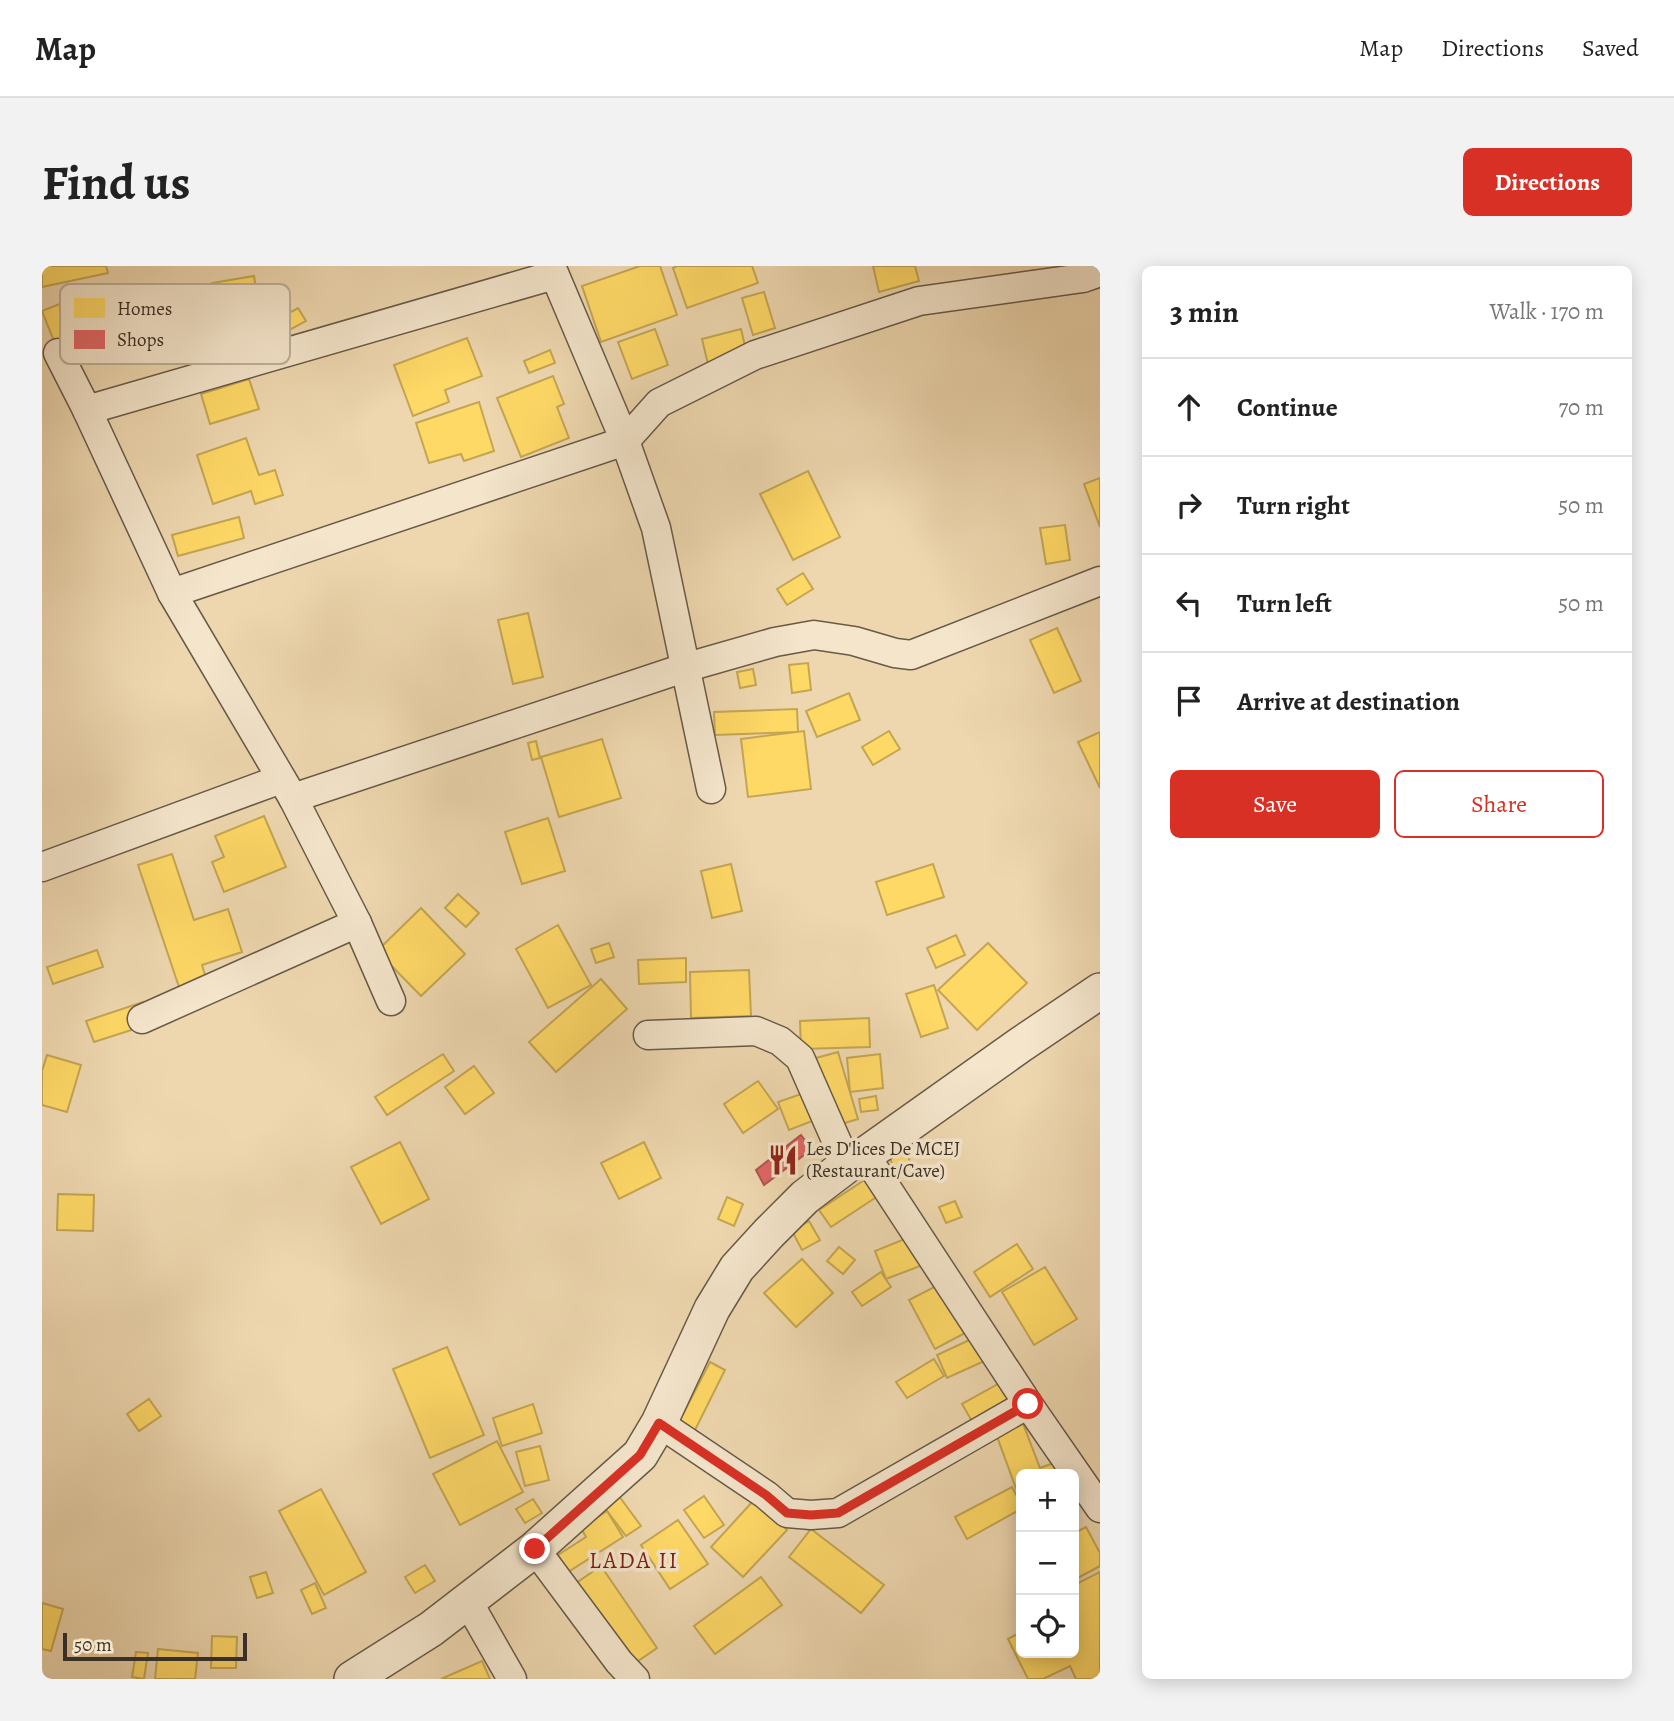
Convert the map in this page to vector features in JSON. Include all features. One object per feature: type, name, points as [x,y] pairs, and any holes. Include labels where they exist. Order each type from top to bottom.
[{"type":"street","points":[[290,349],[552,270],[625,441],[656,528],[710,789]]},
{"type":"street","points":[[172,593],[625,441],[659,403],[755,355],[919,301],[1083,278],[1100,272]]},
{"type":"street","points":[[58,353],[60,357]]},
{"type":"street","points":[[64,364],[172,593],[287,788],[357,923],[391,1001]]},
{"type":"street","points":[[87,410],[240,364]]},
{"type":"street","points":[[42,867],[287,788],[775,642],[814,635],[854,641],[911,655],[1100,581]]},
{"type":"street","points":[[142,1019],[357,923]]},
{"type":"street","points":[[372,1674],[535,1549],[640,1455],[659,1423],[712,1309],[737,1268],[805,1198],[1100,991]]},
{"type":"street","points":[[648,1035],[756,1031],[780,1041],[800,1058],[856,1160],[1099,1503]]},
{"type":"street","points":[[659,1423],[766,1495],[787,1513],[811,1515],[838,1513],[1028,1404]]},
{"type":"street","points":[[535,1549],[619,1662],[635,1679]]},
{"type":"street","points":[[467,1600],[512,1679]]},
{"type":"building: Homes","points":[[42,266],[106,266],[108,273],[42,287]]},
{"type":"building: Homes","points":[[640,266],[660,266],[677,315],[601,342],[582,286]]},
{"type":"building: Homes","points":[[752,266],[758,283],[687,308],[673,268]]},
{"type":"building: Homes","points":[[873,266],[915,266],[919,281],[879,292]]},
{"type":"building: Homes","points":[[254,276],[255,284],[212,284]]},
{"type":"building: Homes","points":[[764,292],[775,328],[753,335],[742,298]]},
{"type":"building: Homes","points":[[60,304],[60,356],[42,311]]},
{"type":"building: Homes","points":[[298,308],[306,321],[290,330],[290,312]]},
{"type":"building: Homes","points":[[655,329],[668,365],[632,379],[618,342]]},
{"type":"building: Homes","points":[[741,329],[750,367],[711,377],[702,339]]},
{"type":"building: Homes","points":[[467,338],[482,376],[445,390],[449,402],[413,416],[394,365]]},
{"type":"building: Homes","points":[[550,350],[555,363],[529,373],[524,361]]},
{"type":"building: Homes","points":[[553,376],[564,404],[557,407],[569,438],[521,457],[497,398]]},
{"type":"building: Homes","points":[[249,379],[259,409],[210,424],[201,394]]},
{"type":"building: Homes","points":[[479,402],[494,451],[464,461],[461,454],[429,463],[416,423]]},
{"type":"building: Homes","points":[[246,438],[259,475],[275,470],[283,495],[255,504],[251,491],[213,504],[197,455]]},
{"type":"building: Homes","points":[[808,471],[840,537],[793,560],[760,494]]},
{"type":"building: Homes","points":[[1100,478],[1100,527],[1084,484]]},
{"type":"building: Homes","points":[[239,517],[244,538],[178,556],[172,535]]},
{"type":"building: Homes","points":[[1065,525],[1070,560],[1046,564],[1040,528]]},
{"type":"building: Homes","points":[[803,573],[813,589],[787,605],[777,589]]},
{"type":"building: Homes","points":[[528,613],[543,677],[513,684],[498,620]]},
{"type":"building: Homes","points":[[1057,628],[1081,681],[1054,693],[1030,640]]},
{"type":"building: Homes","points":[[808,663],[811,690],[792,693],[789,665]]},
{"type":"building: Homes","points":[[753,669],[756,685],[740,688],[737,672]]},
{"type":"building: Homes","points":[[849,693],[860,720],[817,737],[806,711]]},
{"type":"building: Homes","points":[[797,709],[798,732],[715,735],[714,712]]},
{"type":"building: Homes","points":[[804,731],[811,789],[748,797],[741,739]]},
{"type":"building: Homes","points":[[889,731],[900,749],[873,765],[862,747]]},
{"type":"building: Homes","points":[[1100,732],[1100,788],[1078,742]]},
{"type":"building: Homes","points":[[602,739],[621,798],[559,817],[541,757]]},
{"type":"building: Homes","points":[[536,741],[540,758],[532,760],[528,743]]},
{"type":"building: Homes","points":[[264,816],[286,867],[224,892],[212,862],[224,857],[215,836]]},
{"type":"building: Homes","points":[[548,818],[565,871],[522,884],[505,832]]},
{"type":"building: Homes","points":[[172,854],[194,920],[228,909],[242,952],[202,965],[206,978],[179,987],[138,865]]},
{"type":"building: Homes","points":[[731,864],[742,911],[712,918],[701,871]]},
{"type":"building: Homes","points":[[933,864],[944,897],[887,915],[876,882]]},
{"type":"building: Homes","points":[[458,894],[479,913],[466,927],[445,908]]},
{"type":"building: Homes","points":[[421,908],[465,954],[421,996],[377,951]]},
{"type":"building: Homes","points":[[558,925],[591,985],[548,1008],[516,949]]},
{"type":"building: Homes","points":[[956,935],[965,955],[936,968],[927,948]]},
{"type":"building: Homes","points":[[609,943],[614,957],[596,963],[591,949]]},
{"type":"building: Homes","points":[[988,943],[1027,983],[977,1030],[938,990]]},
{"type":"building: Homes","points":[[97,950],[103,967],[53,984],[47,967]]},
{"type":"building: Homes","points":[[686,958],[686,982],[639,984],[638,960]]},
{"type":"building: Homes","points":[[749,970],[751,1016],[691,1018],[690,972]]},
{"type":"building: Homes","points":[[601,979],[627,1009],[556,1072],[529,1042]]},
{"type":"building: Homes","points":[[934,985],[948,1028],[921,1037],[906,994]]},
{"type":"building: Homes","points":[[143,1002],[150,1024],[94,1042],[86,1021]]},
{"type":"building: Homes","points":[[869,1018],[870,1047],[801,1049],[800,1021]]},
{"type":"building: Homes","points":[[838,1052],[858,1119],[838,1125],[816,1058]]},
{"type":"building: Homes","points":[[443,1054],[454,1071],[387,1115],[375,1097]]},
{"type":"building: Homes","points":[[880,1054],[883,1088],[850,1092],[847,1058]]},
{"type":"building: Homes","points":[[47,1055],[81,1065],[67,1112],[42,1105],[42,1071]]},
{"type":"building: Homes","points":[[474,1066],[494,1093],[465,1114],[445,1087]]},
{"type":"building: Homes","points":[[758,1081],[778,1109],[743,1133],[724,1104]]},
{"type":"building: Homes","points":[[804,1093],[815,1120],[789,1130],[778,1102]]},
{"type":"building: Homes","points":[[876,1096],[878,1110],[861,1112],[859,1099]]},
{"type":"building: Homes","points":[[400,1142],[429,1199],[381,1224],[351,1167]]},
{"type":"building: Homes","points":[[644,1142],[661,1178],[619,1199],[601,1163]]},
{"type":"building: Homes","points":[[905,1149],[914,1172],[898,1178],[889,1156]]},
{"type":"building: Homes","points":[[869,1177],[881,1194],[831,1227],[819,1210]]},
{"type":"building: Homes","points":[[58,1194],[94,1195],[93,1231],[57,1230]]},
{"type":"building: Homes","points":[[727,1197],[743,1204],[734,1226],[718,1219]]},
{"type":"building: Homes","points":[[955,1201],[962,1217],[946,1223],[939,1207]]},
{"type":"building: Homes","points":[[809,1221],[820,1240],[802,1250],[792,1231]]},
{"type":"building: Homes","points":[[917,1234],[928,1263],[886,1279],[875,1251]]},
{"type":"building: Homes","points":[[1017,1244],[1033,1269],[990,1297],[974,1272]]},
{"type":"building: Homes","points":[[839,1247],[855,1260],[843,1274],[827,1261]]},
{"type":"building: Homes","points":[[802,1259],[833,1293],[796,1327],[764,1293]]},
{"type":"building: Homes","points":[[1045,1267],[1077,1319],[1034,1345],[1002,1292]]},
{"type":"building: Homes","points":[[881,1272],[891,1287],[862,1306],[852,1292]]},
{"type":"building: Homes","points":[[940,1284],[965,1333],[935,1349],[909,1300]]},
{"type":"building: Homes","points":[[980,1335],[991,1358],[947,1378],[937,1355]]},
{"type":"building: Homes","points":[[447,1347],[484,1435],[430,1458],[393,1369]]},
{"type":"building: Homes","points":[[934,1359],[944,1376],[907,1398],[896,1382]]},
{"type":"building: Homes","points":[[710,1362],[725,1370],[694,1432],[678,1424]]},
{"type":"building: Homes","points":[[1007,1379],[1018,1398],[973,1423],[962,1404]]},
{"type":"building: Homes","points":[[149,1399],[161,1416],[139,1431],[127,1414]]},
{"type":"building: Homes","points":[[533,1404],[542,1433],[502,1446],[493,1418]]},
{"type":"building: Homes","points":[[1022,1421],[1040,1468],[1059,1461],[1062,1469],[1016,1469],[1016,1488],[995,1431]]},
{"type":"building: Homes","points":[[497,1441],[523,1492],[460,1525],[433,1474]]},
{"type":"building: Homes","points":[[540,1446],[549,1480],[525,1486],[516,1452]]},
{"type":"building: Homes","points":[[1012,1487],[1016,1495],[1016,1512],[967,1539],[955,1517]]},
{"type":"building: Homes","points":[[321,1489],[366,1572],[324,1595],[279,1511]]},
{"type":"building: Homes","points":[[619,1496],[641,1526],[626,1536],[604,1507]]},
{"type":"building: Homes","points":[[704,1496],[724,1525],[704,1538],[684,1510]]},
{"type":"building: Homes","points":[[533,1499],[542,1513],[525,1523],[516,1509]]},
{"type":"building: Homes","points":[[754,1500],[787,1530],[743,1577],[711,1547]]},
{"type":"building: Homes","points":[[607,1511],[623,1537],[568,1572],[558,1555],[586,1537],[581,1528]]},
{"type":"building: Homes","points":[[678,1520],[708,1564],[670,1589],[641,1545]]},
{"type":"building: Homes","points":[[1086,1527],[1100,1553],[1100,1566],[1079,1577],[1079,1532]]},
{"type":"building: Homes","points":[[811,1529],[884,1585],[861,1613],[789,1557]]},
{"type":"building: Homes","points":[[425,1565],[435,1581],[415,1593],[405,1577]]},
{"type":"building: Homes","points":[[601,1566],[657,1648],[625,1670],[569,1588]]},
{"type":"building: Homes","points":[[266,1572],[273,1593],[257,1598],[250,1577]]},
{"type":"building: Homes","points":[[1100,1572],[1100,1679],[1076,1679],[1070,1666],[1043,1679],[1028,1679],[1018,1658],[1079,1658],[1079,1582]]},
{"type":"building: Homes","points":[[761,1577],[782,1605],[715,1654],[694,1626]]},
{"type":"building: Homes","points":[[315,1583],[326,1608],[312,1614],[301,1590]]},
{"type":"building: Homes","points":[[42,1603],[63,1609],[51,1651],[42,1649]]},
{"type":"building: Homes","points":[[1016,1635],[1016,1655],[1008,1639]]},
{"type":"building: Homes","points":[[212,1636],[237,1637],[236,1668],[211,1668]]},
{"type":"building: Homes","points":[[158,1649],[198,1653],[195,1679],[155,1679]]},
{"type":"building: Homes","points":[[136,1652],[148,1653],[144,1679],[132,1677]]},
{"type":"building: Homes","points":[[482,1661],[490,1679],[441,1679]]},
{"type":"building: Shops","name":"Les D'lices De MCEJ (Restaurant/Cave)","points":[[801,1135],[812,1149],[764,1185],[756,1170]]},
{"type":"place","name":"Les D'lices De MCEJ (Restaurant/Cave)","points":[[783,1160]]},
{"type":"district","name":"LADA II","points":[[634,1560]]},
{"type":"route","points":[[535,1549],[640,1455],[659,1423],[766,1495],[787,1513],[811,1515],[838,1513],[1028,1404]]}]
